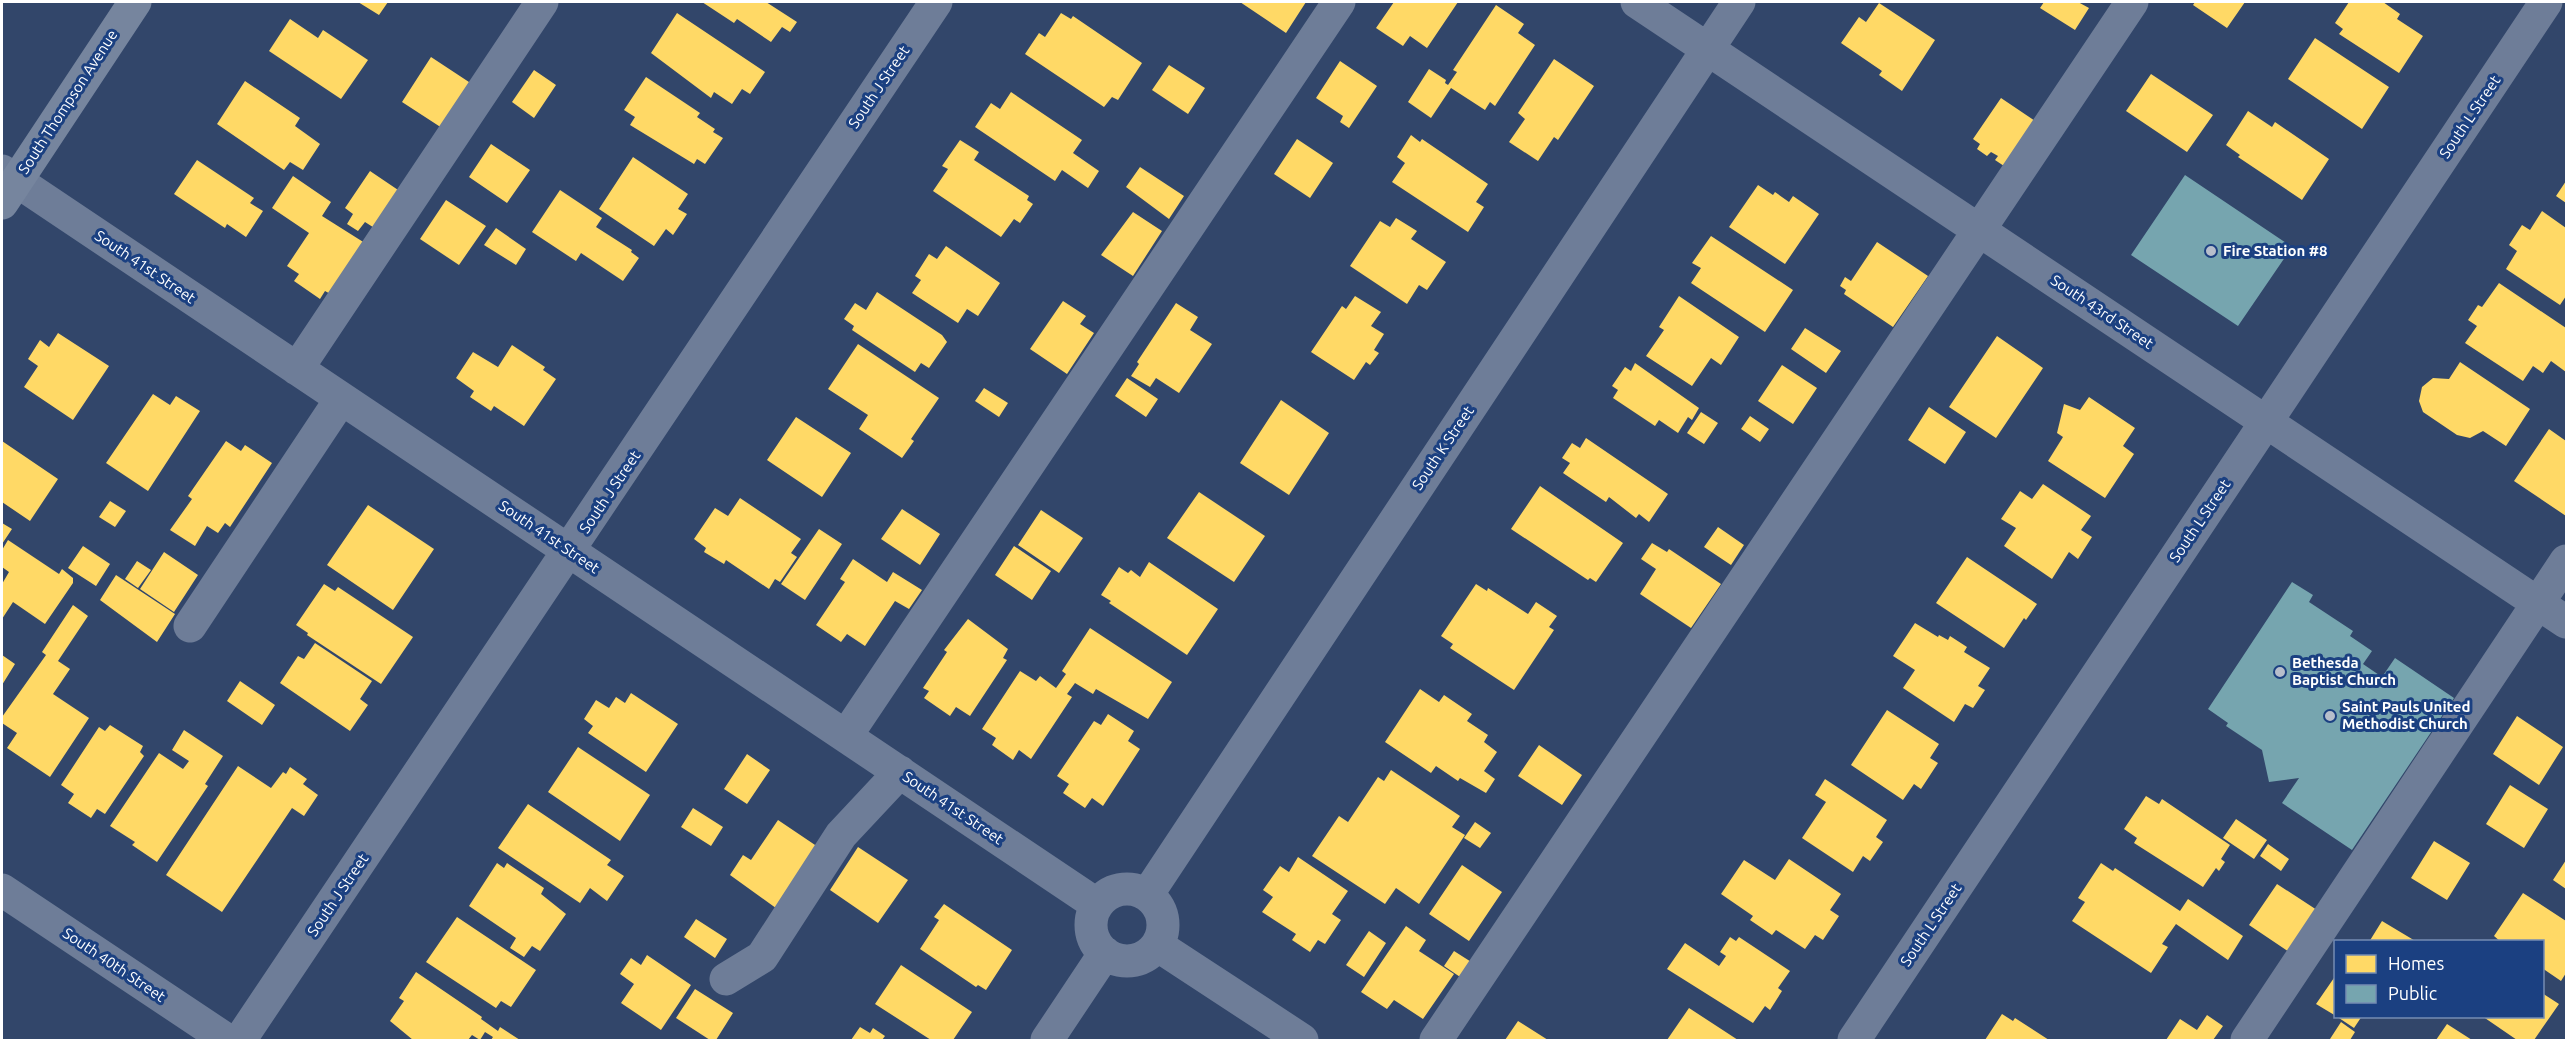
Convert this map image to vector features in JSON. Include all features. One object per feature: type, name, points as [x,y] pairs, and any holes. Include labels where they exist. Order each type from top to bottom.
[{"type":"main road","name":"South Thompson Avenue","points":[[6,185],[135,2]]},
{"type":"street","points":[[297,369],[542,2]]},
{"type":"street","name":"South J Street","points":[[240,1041],[936,2]]},
{"type":"street","points":[[846,736],[1339,2]]},
{"type":"street","name":"South 43rd Street","points":[[1637,2],[2566,622]]},
{"type":"street","name":"South K Street","points":[[1147,895],[1739,2]]},
{"type":"street","points":[[1436,1041],[2132,2]]},
{"type":"street","name":"South L Street","points":[[1854,1041],[2546,2]]},
{"type":"street","name":"South 41st Street","points":[[6,185],[297,369],[1096,904]]},
{"type":"street","points":[[190,626],[341,399]]},
{"type":"street","points":[[2247,1041],[2566,561]]},
{"type":"street","points":[[726,979],[762,957],[841,835],[900,772]]},
{"type":"street","points":[[1137,889],[1147,895],[1161,912],[1162,935],[1157,945],[1144,957],[1127,961],[1115,959],[1104,953],[1092,936],[1090,925],[1096,904],[1114,890],[1137,889]]},
{"type":"street","name":"South 40th Street","points":[[2,890],[227,1041]]},
{"type":"street","points":[[1157,945],[1302,1041]]},
{"type":"street","points":[[1047,1041],[1104,953]]},
{"type":"building: Homes","points":[[358,2],[388,2],[379,15]]},
{"type":"building: Homes","points":[[702,2],[766,2],[797,22],[790,32],[782,27],[771,42],[737,19],[734,23]]},
{"type":"building: Homes","points":[[1240,2],[1306,2],[1286,33]]},
{"type":"building: Homes","points":[[1394,2],[1458,2],[1427,48],[1410,36],[1403,46],[1376,28]]},
{"type":"building: Homes","points":[[2044,2],[2078,2],[2089,8],[2075,30],[2040,8]]},
{"type":"building: Homes","points":[[2195,2],[2245,2],[2227,28],[2193,5]]},
{"type":"building: Homes","points":[[2349,2],[2383,2],[2400,14],[2397,19],[2423,36],[2399,73],[2339,34],[2343,29],[2335,23]]},
{"type":"building: Homes","points":[[1879,3],[1935,40],[1902,91],[1879,75],[1882,71],[1841,43],[1859,17],[1866,22]]},
{"type":"building: Homes","points":[[1496,5],[1524,24],[1518,33],[1535,45],[1495,106],[1490,102],[1485,110],[1451,88],[1431,118],[1408,102],[1429,69],[1446,80],[1445,83],[1448,85],[1457,72],[1453,70]]},
{"type":"building: Homes","points":[[677,13],[765,72],[750,94],[742,89],[732,104],[714,92],[711,98],[651,53]]},
{"type":"building: Homes","points":[[1061,13],[1071,19],[1073,16],[1142,63],[1118,100],[1112,97],[1104,107],[1025,54],[1039,33],[1045,37]]},
{"type":"building: Homes","points":[[290,19],[318,38],[323,30],[368,60],[341,99],[269,51]]},
{"type":"building: Homes","points":[[2315,38],[2389,87],[2362,129],[2288,79]]},
{"type":"building: Homes","points":[[431,57],[472,84],[442,128],[402,102]]},
{"type":"building: Homes","points":[[1554,59],[1594,86],[1558,140],[1554,137],[1538,161],[1509,142],[1525,119],[1518,113]]},
{"type":"building: Homes","points":[[1340,61],[1377,86],[1349,128],[1340,122],[1343,116],[1316,98]]},
{"type":"building: Homes","points":[[1169,65],[1205,88],[1188,114],[1152,90]]},
{"type":"building: Homes","points":[[534,70],[556,85],[534,118],[512,102]]},
{"type":"building: Homes","points":[[2151,74],[2213,115],[2187,152],[2126,111]]},
{"type":"building: Homes","points":[[646,77],[700,113],[697,117],[715,129],[713,132],[723,138],[705,164],[697,159],[694,164],[630,125],[635,117],[624,110]]},
{"type":"building: Homes","points":[[245,81],[300,118],[295,126],[320,144],[303,170],[290,162],[284,170],[217,124]]},
{"type":"building: Homes","points":[[1011,92],[1082,140],[1073,153],[1099,171],[1088,188],[1062,170],[1055,181],[975,127],[991,103],[1000,109]]},
{"type":"building: Homes","points":[[2001,98],[2041,125],[2007,168],[1995,160],[1998,156],[1991,152],[1987,156],[1977,149],[1980,144],[1973,139]]},
{"type":"building: Homes","points":[[2248,111],[2272,127],[2275,122],[2329,159],[2302,200],[2238,157],[2240,155],[2226,145]]},
{"type":"building: Homes","points":[[1411,135],[1420,142],[1422,139],[1488,184],[1476,202],[1484,207],[1468,232],[1392,182],[1405,163],[1397,157]]},
{"type":"building: Homes","points":[[1297,139],[1333,163],[1310,198],[1274,174]]},
{"type":"building: Homes","points":[[960,140],[979,152],[974,160],[1029,196],[1027,200],[1033,204],[1020,223],[1014,219],[1001,237],[933,191],[948,169],[942,166]]},
{"type":"building: Homes","points":[[491,144],[530,170],[507,203],[469,177]]},
{"type":"building: Homes","points":[[633,157],[688,194],[678,209],[687,214],[673,235],[666,229],[654,246],[599,209]]},
{"type":"building: Homes","points":[[197,160],[254,198],[250,203],[263,211],[246,237],[227,224],[225,228],[174,194]]},
{"type":"building: Homes","points":[[1140,167],[1184,196],[1169,219],[1126,187]]},
{"type":"building: Homes","points":[[370,171],[404,194],[379,231],[365,222],[358,231],[347,224],[353,214],[345,208]]},
{"type":"building: Homes","points":[[293,176],[331,202],[322,216],[368,245],[334,296],[325,291],[320,299],[294,281],[299,274],[287,266],[309,233],[272,208]]},
{"type":"building: Homes","points":[[2566,181],[2566,203],[2556,196]]},
{"type":"building: Homes","points":[[1758,185],[1773,195],[1775,192],[1789,202],[1793,196],[1819,214],[1785,264],[1729,227]]},
{"type":"building: Homes","points":[[560,190],[602,218],[596,227],[632,250],[631,252],[639,258],[623,281],[581,253],[576,261],[532,232]]},
{"type":"building: Homes","points":[[446,200],[486,226],[459,265],[420,239]]},
{"type":"building: Homes","points":[[2542,211],[2566,228],[2566,296],[2560,305],[2506,269],[2517,251],[2509,245],[2522,225],[2530,230]]},
{"type":"building: Homes","points":[[1133,212],[1162,231],[1133,276],[1101,255]]},
{"type":"building: Homes","points":[[1396,218],[1417,231],[1411,239],[1446,262],[1427,290],[1419,285],[1407,304],[1350,266],[1380,221],[1390,227]]},
{"type":"building: Homes","points":[[496,228],[526,249],[516,265],[484,245]]},
{"type":"building: Homes","points":[[1711,236],[1793,290],[1765,332],[1691,283],[1701,268],[1692,263]]},
{"type":"building: Homes","points":[[1877,242],[1928,276],[1893,327],[1844,294],[1846,290],[1840,286],[1845,277],[1851,281]]},
{"type":"building: Homes","points":[[946,246],[1000,283],[978,316],[967,309],[958,323],[912,293],[921,280],[915,276],[929,254],[937,259]]},
{"type":"building: Homes","points":[[2499,283],[2566,328],[2566,372],[2551,361],[2543,373],[2533,366],[2523,381],[2465,343],[2477,326],[2468,320],[2478,305],[2482,307]]},
{"type":"building: Homes","points":[[877,292],[942,335],[947,342],[929,368],[921,363],[915,372],[852,330],[854,326],[844,319],[855,303],[866,310]]},
{"type":"building: Homes","points":[[1355,296],[1381,312],[1371,326],[1384,334],[1374,350],[1379,353],[1370,365],[1366,362],[1354,380],[1311,352],[1342,306],[1346,309]]},
{"type":"building: Homes","points":[[1679,296],[1739,337],[1721,365],[1711,358],[1692,386],[1646,356],[1664,330],[1659,327]]},
{"type":"building: Homes","points":[[1063,301],[1086,316],[1080,324],[1094,333],[1067,374],[1030,349]]},
{"type":"building: Homes","points":[[1176,303],[1198,317],[1190,330],[1212,344],[1179,393],[1156,378],[1150,387],[1131,376],[1139,364],[1137,362]]},
{"type":"building: Homes","points":[[1805,328],[1841,351],[1826,373],[1791,349]]},
{"type":"building: Homes","points":[[58,333],[109,366],[73,420],[24,387],[38,366],[28,359],[40,340],[49,347]]},
{"type":"building: Homes","points":[[1997,336],[2043,368],[1996,438],[1949,407]]},
{"type":"building: Homes","points":[[858,344],[939,398],[911,439],[914,441],[902,458],[859,429],[868,415],[828,389]]},
{"type":"building: Homes","points":[[512,345],[545,367],[543,370],[556,379],[524,426],[494,406],[491,411],[470,397],[474,391],[456,378],[473,352],[498,367]]},
{"type":"building: Homes","points":[[2460,362],[2530,409],[2506,446],[2483,431],[2470,438],[2457,435],[2423,412],[2419,401],[2422,387],[2433,378],[2449,379]]},
{"type":"building: Homes","points":[[1635,363],[1699,408],[1692,420],[1688,417],[1678,433],[1659,420],[1655,426],[1613,398],[1618,390],[1612,386],[1625,367],[1631,371]]},
{"type":"building: Homes","points":[[1782,365],[1817,388],[1793,424],[1758,401]]},
{"type":"building: Homes","points":[[1127,378],[1158,399],[1146,417],[1115,396]]},
{"type":"building: Homes","points":[[984,388],[1008,403],[999,417],[975,401]]},
{"type":"building: Homes","points":[[153,394],[170,405],[176,396],[200,411],[148,491],[106,463]]},
{"type":"building: Homes","points":[[2089,397],[2135,428],[2123,446],[2134,454],[2105,498],[2048,461],[2063,437],[2057,433],[2064,404],[2080,410]]},
{"type":"building: Homes","points":[[1281,400],[1329,433],[1289,495],[1240,463]]},
{"type":"building: Homes","points":[[1929,407],[1966,432],[1945,464],[1908,440]]},
{"type":"building: Homes","points":[[1701,412],[1718,423],[1704,444],[1687,433]]},
{"type":"building: Homes","points":[[1750,416],[1769,429],[1760,442],[1741,429]]},
{"type":"building: Homes","points":[[796,417],[851,453],[822,497],[767,460]]},
{"type":"building: Homes","points":[[2549,429],[2566,441],[2566,516],[2514,481]]},
{"type":"building: Homes","points":[[1586,438],[1668,494],[1649,522],[1639,514],[1636,518],[1609,497],[1606,502],[1563,473],[1570,463],[1562,458],[1572,443],[1580,448]]},
{"type":"building: Homes","points":[[2,441],[58,479],[30,521],[2,502]]},
{"type":"building: Homes","points":[[226,441],[241,451],[245,445],[272,463],[230,527],[225,523],[218,533],[207,526],[195,546],[170,530],[192,499],[188,496]]},
{"type":"building: Homes","points":[[2043,484],[2091,516],[2081,530],[2092,537],[2078,559],[2069,552],[2052,579],[2004,546],[2016,528],[2001,519],[2020,491],[2032,499]]},
{"type":"building: Homes","points":[[1540,486],[1623,543],[1596,582],[1590,578],[1588,580],[1511,529]]},
{"type":"building: Homes","points":[[1199,492],[1265,536],[1234,582],[1167,538]]},
{"type":"building: Homes","points":[[740,498],[801,539],[791,553],[797,557],[780,582],[775,579],[769,589],[726,560],[724,564],[704,552],[706,548],[694,539],[715,508],[728,516]]},
{"type":"building: Homes","points":[[110,501],[126,511],[115,527],[99,517]]},
{"type":"building: Homes","points":[[368,505],[434,549],[393,610],[327,565]]},
{"type":"building: Homes","points":[[902,509],[940,534],[920,565],[881,539]]},
{"type":"building: Homes","points":[[1041,510],[1083,538],[1059,573],[1018,545]]},
{"type":"building: Homes","points":[[2,523],[12,529],[2,544]]},
{"type":"building: Homes","points":[[1718,527],[1744,545],[1731,565],[1704,547]]},
{"type":"building: Homes","points":[[819,529],[842,544],[805,600],[781,584]]},
{"type":"building: Homes","points":[[8,540],[59,574],[62,569],[73,578],[73,583],[45,624],[13,602],[2,619],[2,584],[9,572],[2,567],[2,550]]},
{"type":"building: Homes","points":[[1652,543],[1667,552],[1669,549],[1721,584],[1691,628],[1640,594],[1656,569],[1641,559]]},
{"type":"building: Homes","points":[[83,546],[110,564],[96,586],[68,568]]},
{"type":"building: Homes","points":[[1014,546],[1051,571],[1032,600],[995,575]]},
{"type":"building: Homes","points":[[164,552],[198,575],[174,612],[140,589]]},
{"type":"building: Homes","points":[[1967,557],[2037,604],[2026,620],[2024,618],[2004,648],[1936,603]]},
{"type":"building: Homes","points":[[853,559],[887,582],[893,572],[922,590],[909,609],[895,601],[865,646],[847,634],[841,642],[816,625],[845,582],[840,579]]},
{"type":"building: Homes","points":[[137,561],[151,570],[138,588],[125,579]]},
{"type":"building: Homes","points":[[1149,562],[1218,609],[1187,655],[1109,603],[1111,601],[1101,595],[1119,567],[1128,573],[1131,570],[1140,577]]},
{"type":"building: Homes","points":[[116,575],[175,614],[157,642],[100,600]]},
{"type":"building: Homes","points":[[324,584],[335,591],[338,587],[413,637],[381,684],[307,635],[308,633],[296,625]]},
{"type":"building: Homes","points":[[1476,584],[1487,591],[1488,588],[1528,614],[1536,602],[1557,616],[1549,627],[1554,630],[1514,690],[1450,648],[1453,644],[1441,636]]},
{"type":"building: Homes","points":[[73,605],[88,616],[58,661],[70,669],[53,694],[89,718],[50,777],[7,748],[17,733],[2,723],[2,717],[46,655],[42,652]]},
{"type":"building: Homes","points":[[968,619],[1008,649],[1003,658],[1007,660],[970,716],[956,707],[950,716],[924,698],[929,691],[923,688],[947,652],[944,650]]},
{"type":"building: Homes","points":[[1915,623],[1938,637],[1939,635],[1948,640],[1950,636],[1967,647],[1964,652],[1990,668],[1978,686],[1985,690],[1973,708],[1965,704],[1954,722],[1903,688],[1915,670],[1893,656]]},
{"type":"building: Homes","points":[[1090,628],[1172,682],[1148,719],[1096,689],[1093,694],[1075,683],[1067,694],[1072,697],[1031,759],[1019,750],[1013,760],[992,745],[996,738],[982,729],[1020,671],[1036,681],[1040,676],[1056,688],[1066,674],[1062,671]]},
{"type":"building: Homes","points":[[315,643],[372,681],[360,699],[368,705],[350,731],[280,683],[298,656],[304,659]]},
{"type":"building: Homes","points":[[2,655],[15,664],[2,685]]},
{"type":"building: Homes","points":[[240,681],[275,705],[262,725],[227,701]]},
{"type":"building: Homes","points":[[1420,689],[1439,702],[1444,695],[1472,714],[1467,721],[1488,735],[1484,742],[1497,752],[1484,771],[1495,779],[1486,793],[1460,778],[1458,781],[1436,766],[1431,773],[1385,742]]},
{"type":"building: Homes","points":[[631,693],[678,724],[646,772],[588,733],[593,726],[584,719],[596,700],[609,708],[616,697],[625,703]]},
{"type":"building: Homes","points":[[1887,710],[1939,744],[1930,758],[1938,763],[1921,789],[1914,784],[1903,800],[1851,765]]},
{"type":"building: Homes","points":[[1108,714],[1134,731],[1128,741],[1140,749],[1103,806],[1092,798],[1085,808],[1063,793],[1069,784],[1057,776],[1094,721],[1101,725]]},
{"type":"building: Homes","points":[[2517,716],[2563,747],[2539,785],[2493,754]]},
{"type":"building: Homes","points":[[110,725],[143,746],[140,752],[144,756],[105,814],[97,809],[91,818],[68,803],[74,794],[61,785],[99,727],[105,731]]},
{"type":"building: Homes","points":[[184,730],[223,756],[205,784],[208,786],[157,862],[132,845],[135,842],[110,826],[159,753],[183,769],[189,761],[172,750]]},
{"type":"building: Homes","points":[[1539,745],[1582,775],[1562,805],[1518,776]]},
{"type":"building: Homes","points":[[578,747],[650,795],[620,841],[548,792]]},
{"type":"building: Homes","points":[[747,754],[770,770],[747,804],[724,789]]},
{"type":"building: Homes","points":[[238,766],[271,788],[283,772],[286,774],[290,767],[307,779],[303,784],[318,795],[304,816],[292,808],[222,912],[166,875]]},
{"type":"building: Homes","points":[[1391,770],[1460,816],[1452,827],[1465,835],[1419,904],[1396,888],[1385,904],[1312,856],[1339,816],[1348,822],[1378,777],[1384,781]]},
{"type":"building: Homes","points":[[1825,779],[1887,820],[1876,837],[1883,842],[1870,861],[1863,856],[1853,872],[1802,838],[1826,802],[1815,795]]},
{"type":"building: Homes","points":[[2510,785],[2548,809],[2524,848],[2486,824]]},
{"type":"building: Homes","points":[[2146,796],[2159,804],[2162,799],[2230,845],[2221,859],[2225,862],[2219,871],[2216,868],[2203,887],[2134,843],[2137,838],[2124,829]]},
{"type":"building: Homes","points":[[528,804],[611,860],[607,865],[624,876],[607,901],[590,888],[580,903],[498,848]]},
{"type":"building: Homes","points":[[693,808],[723,827],[711,846],[681,827]]},
{"type":"building: Homes","points":[[2236,819],[2267,840],[2254,859],[2223,838]]},
{"type":"building: Homes","points":[[778,820],[821,849],[780,911],[730,875],[743,855],[751,860]]},
{"type":"building: Homes","points":[[1475,822],[1491,833],[1480,848],[1464,838]]},
{"type":"building: Homes","points":[[2434,841],[2470,863],[2447,900],[2411,878]]},
{"type":"building: Homes","points":[[2268,844],[2289,859],[2281,871],[2260,856]]},
{"type":"building: Homes","points":[[858,847],[908,880],[878,923],[830,890]]},
{"type":"building: Homes","points":[[1298,857],[1348,891],[1332,914],[1341,920],[1325,944],[1318,940],[1310,952],[1292,940],[1296,934],[1262,912],[1273,897],[1263,890],[1280,866],[1289,872]]},
{"type":"building: Homes","points":[[1789,859],[1841,894],[1830,910],[1839,916],[1823,940],[1815,935],[1805,949],[1776,930],[1772,935],[1750,920],[1753,916],[1721,894],[1744,860],[1775,880]]},
{"type":"building: Homes","points":[[2566,860],[2566,889],[2553,880]]},
{"type":"building: Homes","points":[[497,863],[504,868],[507,863],[544,888],[541,894],[566,914],[540,951],[532,946],[524,957],[510,948],[516,938],[469,906]]},
{"type":"building: Homes","points":[[2101,863],[2113,871],[2115,868],[2180,911],[2188,899],[2243,936],[2228,960],[2176,924],[2162,944],[2168,947],[2151,973],[2072,921],[2085,902],[2078,898]]},
{"type":"building: Homes","points":[[1462,865],[1502,892],[1469,941],[1429,914]]},
{"type":"building: Homes","points":[[2277,884],[2320,912],[2292,954],[2249,925]]},
{"type":"building: Homes","points":[[2523,893],[2566,921],[2566,973],[2561,981],[2544,969],[2544,940],[2499,940],[2494,936]]},
{"type":"building: Homes","points":[[944,904],[1012,950],[986,990],[978,985],[976,987],[920,949],[939,920],[934,917]]},
{"type":"building: Homes","points":[[457,917],[536,970],[511,1007],[501,1001],[496,1008],[426,962]]},
{"type":"building: Homes","points":[[696,919],[727,939],[715,958],[684,937]]},
{"type":"building: Homes","points":[[2382,921],[2414,940],[2370,940]]},
{"type":"building: Homes","points":[[1406,926],[1426,940],[1419,951],[1454,974],[1423,1019],[1394,1000],[1387,1009],[1361,992]]},
{"type":"building: Homes","points":[[1369,931],[1386,943],[1364,977],[1346,965]]},
{"type":"building: Homes","points":[[1730,937],[1736,941],[1739,937],[1790,971],[1778,988],[1782,991],[1770,1010],[1765,1006],[1753,1023],[1667,969],[1685,943],[1719,966],[1726,956],[1720,952]]},
{"type":"building: Homes","points":[[1454,951],[1476,965],[1466,981],[1444,966]]},
{"type":"building: Homes","points":[[647,955],[691,985],[661,1030],[621,1003],[634,984],[620,974],[631,958],[641,965]]},
{"type":"building: Homes","points":[[901,965],[972,1012],[953,1040],[931,1040],[875,1004]]},
{"type":"building: Homes","points":[[416,972],[482,1017],[481,1019],[498,1031],[500,1027],[520,1040],[491,1040],[493,1037],[485,1032],[480,1040],[472,1035],[468,1040],[413,1040],[390,1021],[404,1001],[399,998]]},
{"type":"building: Homes","points":[[2334,978],[2334,1015],[2316,1004]]},
{"type":"building: Homes","points":[[695,989],[733,1013],[716,1040],[710,1040],[676,1018]]},
{"type":"building: Homes","points":[[2544,994],[2559,1004],[2534,1040],[2517,1040],[2485,1018],[2544,1018]]},
{"type":"building: Homes","points":[[1689,1008],[1738,1040],[1667,1040]]},
{"type":"building: Homes","points":[[2002,1014],[2013,1021],[2015,1018],[2049,1040],[1985,1040]]},
{"type":"building: Homes","points":[[2207,1015],[2223,1026],[2213,1040],[2166,1040],[2180,1019],[2197,1030]]},
{"type":"building: Homes","points":[[2339,1018],[2361,1018],[2354,1028]]},
{"type":"building: Homes","points":[[1518,1021],[1548,1040],[1505,1040]]},
{"type":"building: Homes","points":[[2341,1022],[2355,1032],[2350,1040],[2330,1039]]},
{"type":"building: Homes","points":[[2447,1024],[2472,1040],[2436,1040]]},
{"type":"building: Homes","points":[[860,1027],[870,1033],[873,1028],[885,1036],[882,1040],[851,1040]]},
{"type":"building: Public","name":"Fire Station #8","points":[[2185,175],[2292,247],[2238,326],[2131,255]]},
{"type":"building: Public","name":"Saint Pauls United Methodist Church","points":[[2292,582],[2313,595],[2309,602],[2353,631],[2350,636],[2372,651],[2363,664],[2382,677],[2395,658],[2454,698],[2352,850],[2282,803],[2299,778],[2269,782],[2262,750],[2226,726],[2228,723],[2208,709]]},
{"type":"place","name":"Fire Station #8","points":[[2211,251]]},
{"type":"place","name":"Bethesda Baptist Church","points":[[2280,672]]},
{"type":"place","name":"Saint Pauls United Methodist Church","points":[[2330,716]]}]
